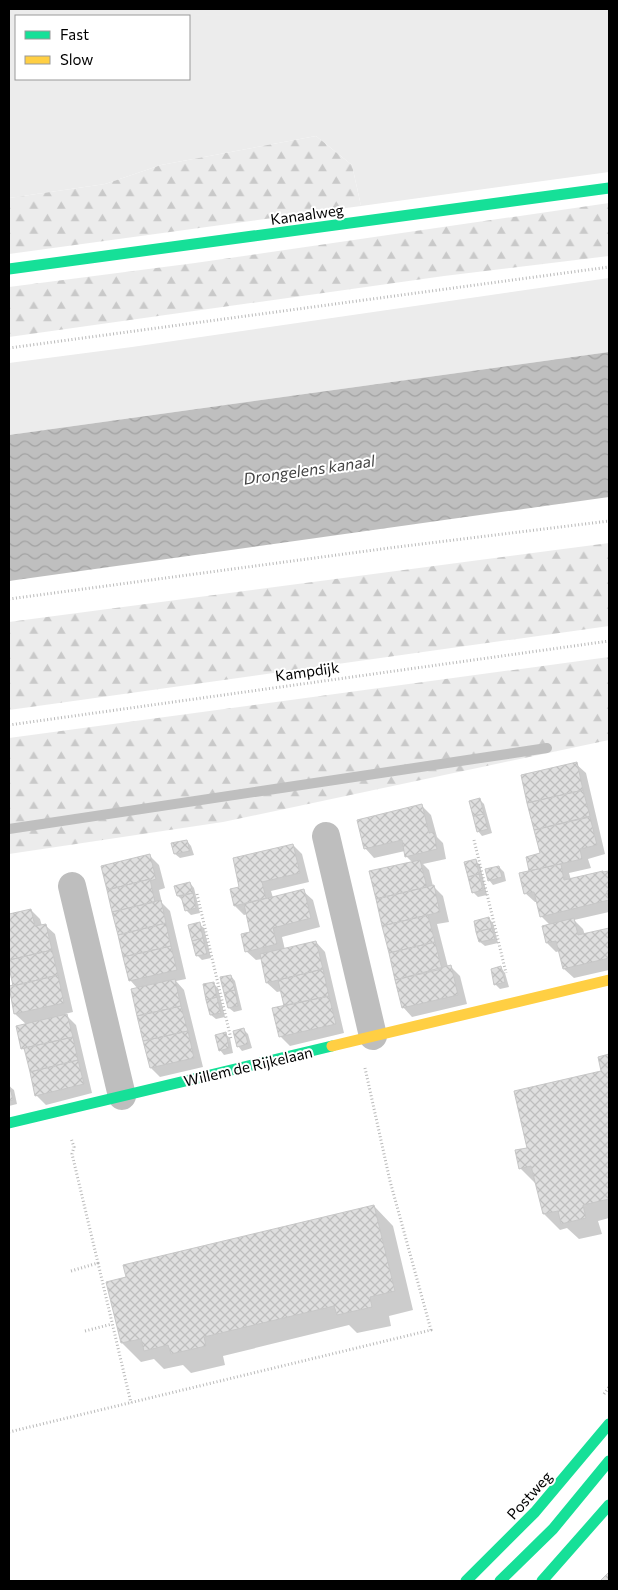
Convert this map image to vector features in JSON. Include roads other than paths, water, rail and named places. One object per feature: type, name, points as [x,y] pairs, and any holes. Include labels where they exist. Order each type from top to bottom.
[{"type":"street","name":"Kanaalweg","points":[[9,269],[609,188]]},
{"type":"street","points":[[326,836],[366,1038]]},
{"type":"street","points":[[72,886],[122,1096]]},
{"type":"street","name":"Willem de Rijkelaan","points":[[9,1123],[609,980]]},
{"type":"street","name":"Postweg","points":[[466,1581],[535,1512],[609,1424]]},
{"type":"street","points":[[500,1581],[553,1529],[609,1461]]},
{"type":"street","points":[[542,1581],[609,1505]]},
{"type":"water","name":"Drongelens kanaal","points":[[609,352],[609,497],[9,581],[9,435]]},
{"type":"waterway","points":[[9,829],[547,748]]}]
